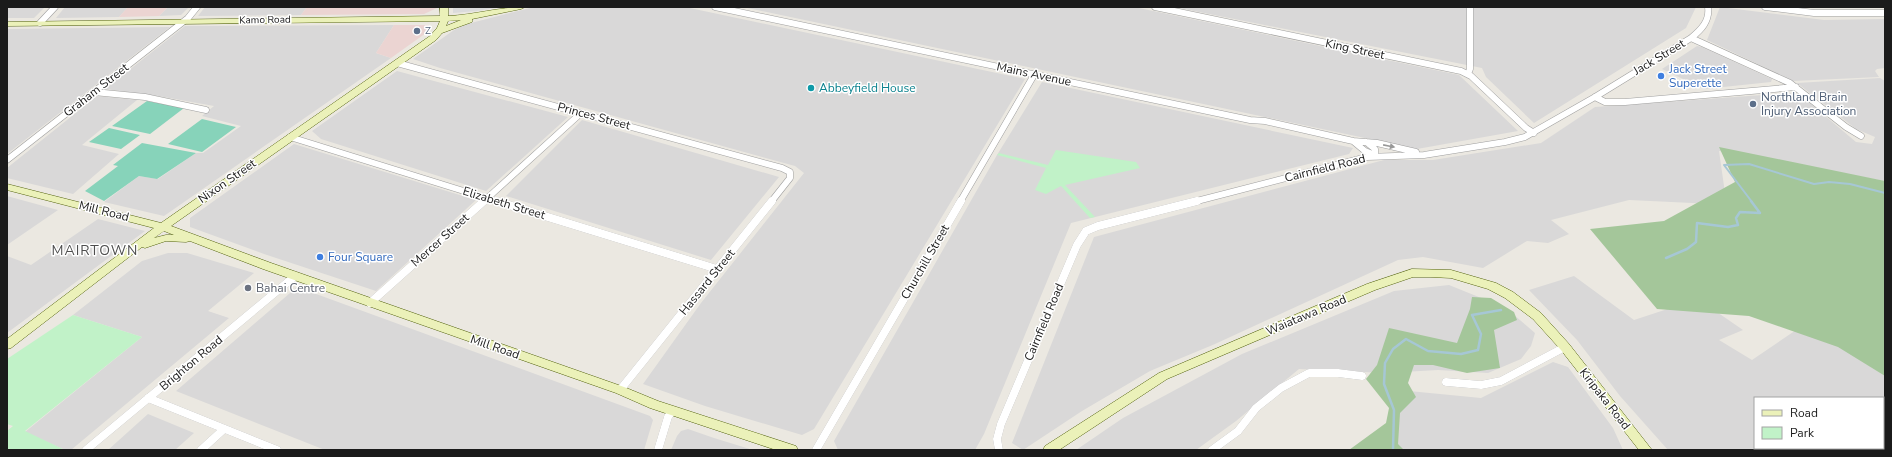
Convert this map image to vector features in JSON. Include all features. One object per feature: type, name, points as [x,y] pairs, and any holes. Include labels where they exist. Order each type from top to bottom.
[{"type":"main road","points":[[440,31],[445,18],[444,7]]},
{"type":"main road","name":"Kamo Road","points":[[7,24],[445,18],[476,16],[521,7]]},
{"type":"main road","name":"Nixon Street","points":[[7,345],[134,248],[397,63],[440,31],[476,16]]},
{"type":"main road","name":"Mill Road","points":[[7,187],[163,227],[370,303],[620,390],[672,411],[792,450]]},
{"type":"main road","name":"Mill Road","points":[[134,248],[166,238],[200,240]]},
{"type":"main road","name":"Waiatawa Road","points":[[1049,450],[1163,376],[1338,301],[1412,274],[1451,274],[1492,286],[1509,295],[1537,316],[1565,347]]},
{"type":"main road","name":"Kiripaka Road","points":[[1565,347],[1627,428],[1646,450]]},
{"type":"street","points":[[40,23],[55,7]]},
{"type":"street","name":"Graham Street","points":[[7,160],[184,21],[197,7]]},
{"type":"street","name":"Mains Avenue","points":[[715,7],[1353,141],[1364,141],[1398,147],[1424,155]]},
{"type":"street","name":"King Street","points":[[1155,7],[1453,69],[1468,74],[1534,134]]},
{"type":"street","points":[[1468,74],[1470,69],[1470,7]]},
{"type":"street","name":"Jack Street","points":[[1595,97],[1691,38],[1701,30],[1707,21],[1708,7]]},
{"type":"street","points":[[1765,7],[1814,13],[1885,13]]},
{"type":"street","points":[[1691,38],[1768,71],[1796,87],[1846,128],[1861,136]]},
{"type":"street","name":"Princes Street","points":[[397,63],[782,168],[790,172]]},
{"type":"street","name":"Churchill Street","points":[[816,450],[1034,75]]},
{"type":"street","points":[[1595,97],[1605,102],[1624,102],[1796,87]]},
{"type":"street","points":[[94,92],[145,97],[206,110]]},
{"type":"street","name":"Cairnfield Road","points":[[999,450],[997,439],[1001,424],[1077,245],[1086,231],[1142,214],[1375,155],[1424,155],[1505,142],[1534,134],[1595,97]]},
{"type":"street","name":"Mercer Street","points":[[370,303],[581,113]]},
{"type":"street","name":"Elizabeth Street","points":[[290,137],[717,269]]},
{"type":"street","name":"Mains Avenue","points":[[1353,141],[1365,151],[1375,155]]},
{"type":"street","points":[[1364,141],[1375,149],[1375,155]]},
{"type":"street","name":"Hassard Street","points":[[620,390],[788,181],[790,178],[790,172]]},
{"type":"street","name":"Brighton Road","points":[[86,450],[295,276]]},
{"type":"street","points":[[1446,382],[1480,385],[1501,381],[1565,347]]},
{"type":"street","points":[[1212,450],[1238,431],[1256,408],[1281,388],[1309,373],[1338,373],[1362,376]]},
{"type":"street","points":[[148,398],[277,450]]},
{"type":"street","points":[[658,450],[668,417],[672,411]]},
{"type":"street","points":[[201,450],[224,429]]},
{"type":"shaded area","points":[[7,7],[45,7],[34,18],[7,18]]},
{"type":"shaded area","points":[[65,7],[128,7],[119,17],[56,18]]},
{"type":"shaded area","points":[[128,7],[168,7],[159,16],[119,17]]},
{"type":"shaded area","points":[[168,7],[189,7],[181,15],[159,16]]},
{"type":"shaded area","points":[[205,7],[307,7],[301,15],[198,16]]},
{"type":"shaded area","points":[[307,7],[437,8],[424,14],[301,15]]},
{"type":"shaded area","points":[[453,7],[501,7],[453,13]]},
{"type":"shaded area","points":[[534,7],[685,7],[1025,79],[814,429],[802,435],[705,406],[643,384],[701,303],[804,173],[795,166],[440,68],[413,59],[454,30],[467,24]]},
{"type":"shaded area","points":[[743,7],[1134,7],[1459,75],[1518,131],[1417,149]]},
{"type":"shaded area","points":[[1174,7],[1696,7],[1686,28],[1534,123],[1486,77],[1482,68]]},
{"type":"shaded area","points":[[1720,7],[1824,20],[1885,19],[1885,68],[1877,69],[1875,71],[1879,77],[1793,81],[1707,40]]},
{"type":"shaded area","points":[[394,25],[376,53],[391,58],[164,216],[104,202],[139,176],[158,179],[196,153],[203,153],[241,126],[202,116],[214,106],[158,96],[105,89],[185,26]]},
{"type":"shaded area","points":[[394,25],[429,25],[426,33],[391,58],[376,53]]},
{"type":"shaded area","points":[[170,27],[7,154],[7,29]]},
{"type":"shaded area","points":[[1697,46],[1772,79],[1771,82],[1704,89],[1662,69]]},
{"type":"shaded area","points":[[397,71],[568,117],[486,191],[321,139],[312,131]]},
{"type":"shaded area","points":[[1880,78],[1885,81],[1885,181],[1719,151],[1725,193],[1714,204],[1629,200],[1551,220],[1569,234],[1548,243],[1527,241],[1483,268],[1423,257],[1398,260],[1215,344],[1150,371],[1082,411],[1023,450],[1012,443],[1094,237],[1384,160],[1433,160],[1541,143],[1595,107],[1790,93],[1805,99],[1856,142],[1872,144],[1875,137],[1856,129],[1797,83]]},
{"type":"shaded area","points":[[1042,82],[1353,148],[1349,154],[1071,223],[984,434],[975,450],[838,450],[834,441],[997,155]]},
{"type":"shaded area","points":[[97,96],[137,100],[82,145],[119,154],[73,194],[7,178],[7,168]]},
{"type":"shaded area","points":[[582,120],[779,177],[711,260],[506,196]]},
{"type":"shaded area","points":[[294,144],[476,200],[376,291],[264,254],[190,227],[190,218]]},
{"type":"shaded area","points":[[7,196],[58,210],[7,245]]},
{"type":"shaded area","points":[[98,219],[145,231],[7,333],[7,256],[31,265]]},
{"type":"shaded area","points":[[168,253],[187,253],[254,273],[208,311],[229,318],[71,450],[65,450],[25,432],[142,337],[73,315],[142,261]]},
{"type":"shaded area","points":[[1574,276],[1634,320],[1698,299],[1743,330],[1719,340],[1752,360],[1805,324],[1885,376],[1885,450],[1668,450],[1620,396],[1577,340],[1529,290]]},
{"type":"shaded area","points":[[1449,285],[1506,308],[1535,333],[1531,346],[1521,359],[1488,373],[1438,370],[1385,373],[1299,369],[1236,421],[1196,450],[1076,450],[1123,418],[1242,354],[1394,291]]},
{"type":"shaded area","points":[[297,287],[650,416],[653,420],[644,450],[325,450],[176,391]]},
{"type":"shaded area","points":[[1553,362],[1568,367],[1613,428],[1623,450],[1403,450],[1386,441],[1409,391],[1481,398]]},
{"type":"shaded area","points":[[148,414],[194,433],[175,450],[108,450]]},
{"type":"shaded area","points":[[688,429],[753,450],[671,450],[677,436],[681,431]]},
{"type":"green space","points":[[147,101],[184,108],[150,134],[112,126]]},
{"type":"green space","points":[[202,119],[236,127],[202,152],[168,144]]},
{"type":"green space","points":[[109,128],[140,135],[121,149],[89,142]]},
{"type":"green space","points":[[142,143],[196,153],[157,179],[139,176],[104,201],[85,191],[118,166],[113,165]]},
{"type":"green space","points":[[1719,147],[1885,181],[1885,376],[1838,347],[1749,316],[1657,309],[1590,229],[1664,221],[1735,182]]},
{"type":"green space","points":[[1056,150],[1136,162],[1140,168],[1065,185],[1095,217],[1090,218],[1061,186],[1046,194],[1035,190],[1046,168],[997,155],[999,153],[1048,165]]},
{"type":"green space","points":[[1472,297],[1491,298],[1514,312],[1517,320],[1494,330],[1500,368],[1467,373],[1433,365],[1414,365],[1408,383],[1416,397],[1400,413],[1398,444],[1404,450],[1349,450],[1386,423],[1389,408],[1366,379],[1377,365],[1389,328],[1457,343],[1470,309]]},
{"type":"green space","points":[[73,315],[142,337],[25,431],[65,450],[7,450],[7,431],[13,426],[7,424],[7,359]]},
{"type":"waterway","points":[[1752,202],[1724,165],[1749,164],[1814,184],[1829,182],[1850,184],[1885,193]]},
{"type":"waterway","points":[[1666,258],[1687,249],[1696,242],[1697,223],[1728,227],[1738,225],[1736,218],[1740,212],[1760,213],[1751,201]]},
{"type":"waterway","points":[[1393,450],[1394,410],[1384,384],[1385,363],[1393,349],[1406,339],[1428,351],[1461,354],[1478,350],[1481,334],[1472,315],[1501,310]]},
{"type":"place","name":"Z","points":[[417,31]]},
{"type":"place","name":"Jack Street Superette","points":[[1661,76]]},
{"type":"place","name":"Abbeyfield House","points":[[811,88]]},
{"type":"place","name":"Northland Brain Injury Association","points":[[1753,104]]},
{"type":"place","name":"Four Square","points":[[320,257]]},
{"type":"place","name":"Bahai Centre","points":[[248,288]]},
{"type":"district","name":"MAIRTOWN","points":[[95,250]]}]
